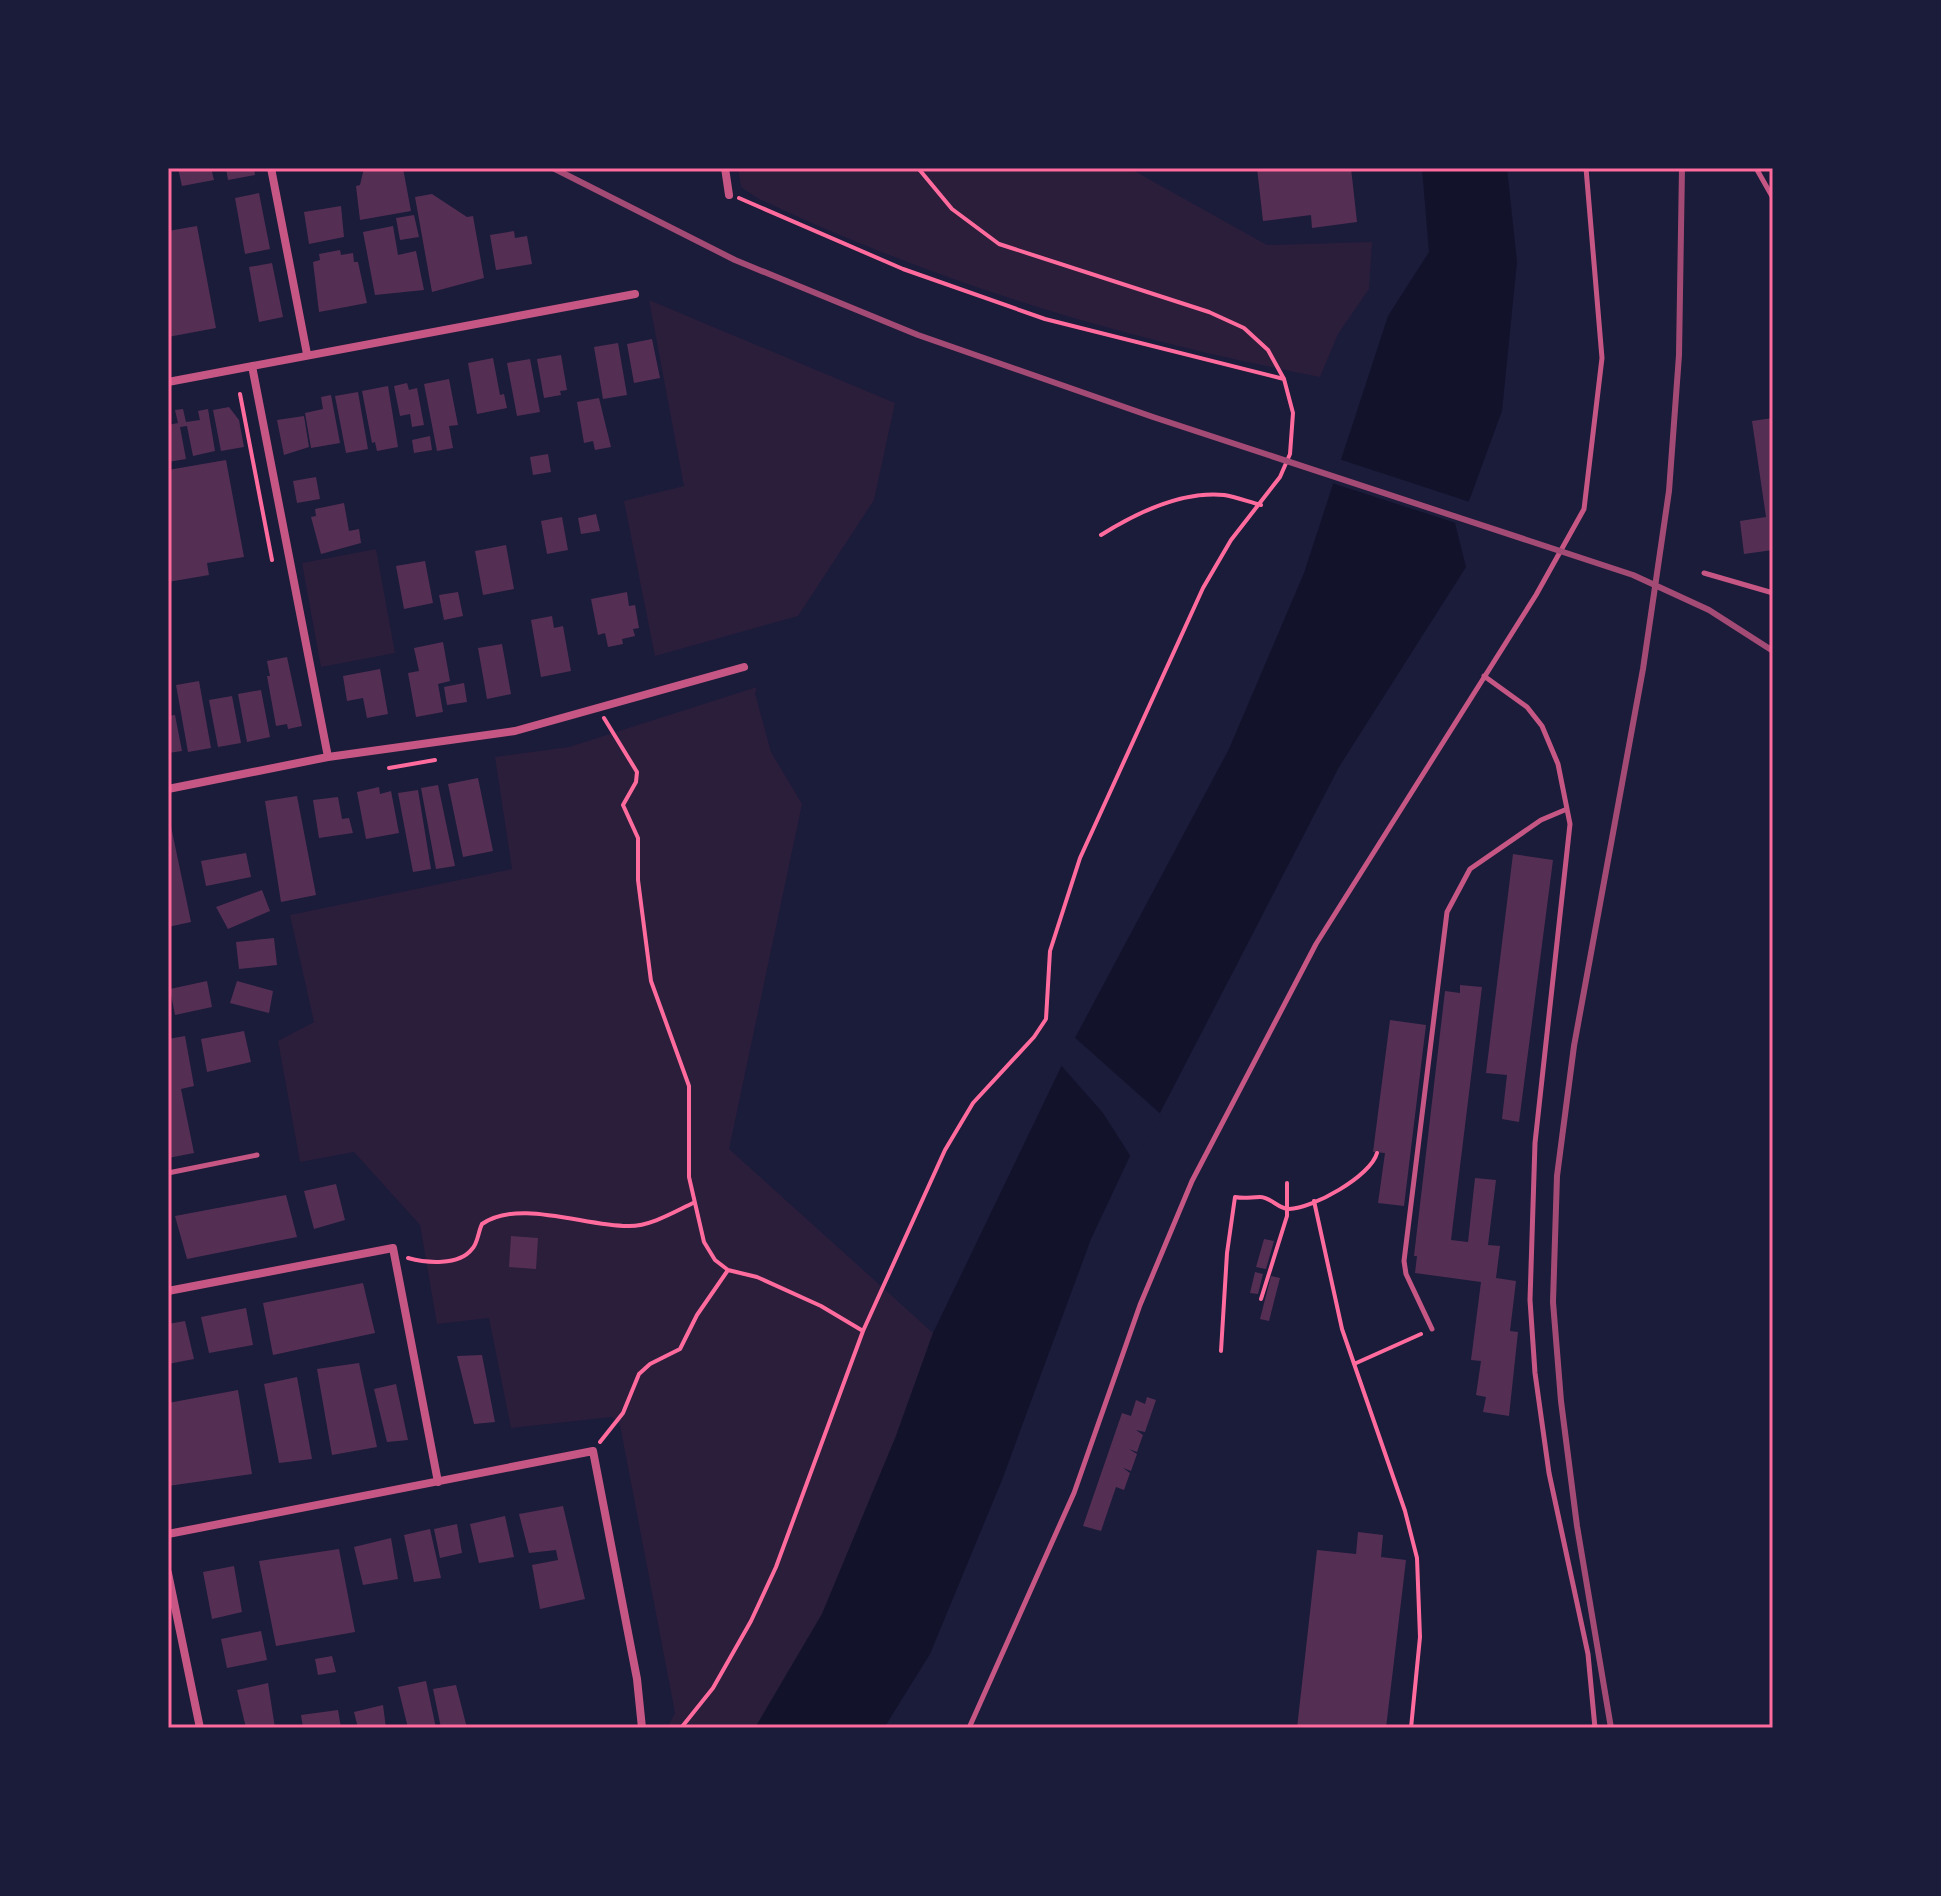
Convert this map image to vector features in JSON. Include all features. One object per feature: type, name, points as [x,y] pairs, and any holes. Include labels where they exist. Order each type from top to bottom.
[{"type":"street","points":[[271,168],[307,354]]},
{"type":"street","points":[[725,168],[729,195]]},
{"type":"street","points":[[168,382],[635,294]]},
{"type":"street","points":[[252,366],[328,757]]},
{"type":"street","points":[[168,789],[328,757],[515,731],[744,667]]},
{"type":"street","points":[[168,1291],[393,1248],[438,1482]]},
{"type":"street","points":[[168,1534],[593,1451],[637,1679],[642,1728]]},
{"type":"street","points":[[168,1573],[200,1728]]},
{"type":"lane","points":[[969,1728],[1074,1493],[1140,1305],[1192,1181],[1316,944],[1484,676],[1584,509],[1602,358],[1586,168]]},
{"type":"lane","points":[[1756,168],[1773,198]]},
{"type":"lane","points":[[1704,573],[1773,593]]},
{"type":"lane","points":[[1484,676],[1527,707],[1542,726],[1558,764],[1570,834],[1535,1143],[1530,1300],[1535,1373],[1547,1458],[1588,1654],[1595,1728]]},
{"type":"lane","points":[[1432,1329],[1406,1274],[1404,1261],[1447,912],[1470,869],[1541,820],[1567,809]]},
{"type":"lane","points":[[168,1173],[257,1155]]},
{"type":"path","points":[[681,1728],[713,1688],[751,1621],[776,1567],[863,1331],[957,1129],[984,1089],[1034,1037],[1046,1019],[1053,936],[1080,858],[1203,588],[1231,540],[1280,477],[1290,454],[1293,413],[1284,379],[1268,350],[1229,319],[999,244],[952,209],[918,168]]},
{"type":"path","points":[[729,195],[903,269],[1045,319],[1284,379]]},
{"type":"path","points":[[240,394],[272,560]]},
{"type":"path","points":[[1101,535],[1140,511],[1184,500],[1223,495],[1261,505]]},
{"type":"path","points":[[607,723],[637,772],[636,782],[623,805],[638,838],[638,880],[651,981],[689,1086],[688,1168],[693,1203],[704,1242],[715,1260],[728,1270],[757,1277],[821,1306],[863,1331]]},
{"type":"path","points":[[389,768],[435,760]]},
{"type":"path","points":[[1221,1351],[1227,1253],[1235,1197],[1264,1197],[1288,1209],[1314,1201],[1357,1181],[1374,1163],[1377,1153]]},
{"type":"path","points":[[1261,1299],[1288,1209],[1287,1183]]},
{"type":"path","points":[[1314,1201],[1342,1329],[1405,1511],[1417,1558],[1420,1637],[1411,1728]]},
{"type":"path","points":[[393,1248],[408,1258],[441,1262],[469,1252],[482,1224],[501,1216],[545,1216],[632,1226],[693,1203]]},
{"type":"path","points":[[600,1442],[623,1413],[639,1374],[646,1366],[680,1349],[697,1315],[728,1270]]},
{"type":"path","points":[[1354,1364],[1432,1329]]},
{"type":"shaded area","points":[[738,168],[1129,168],[1267,245],[1372,242],[1369,289],[1338,334],[1320,377],[1174,345],[1033,306],[964,283],[826,229],[757,198],[741,187]]},
{"type":"shaded area","points":[[1422,168],[1507,168],[1517,262],[1502,411],[1469,501],[1455,523],[1466,567],[1339,767],[1160,1113],[1130,1156],[1091,1239],[1002,1480],[930,1654],[884,1728],[755,1728],[822,1614],[896,1436],[933,1333],[1075,1038],[1229,749],[1304,573],[1388,316],[1429,252]]},
{"type":"shaded area","points":[[649,300],[895,403],[874,500],[798,616],[655,656],[624,501],[684,486]]},
{"type":"shaded area","points":[[376,549],[395,653],[321,667],[302,563]]},
{"type":"shaded area","points":[[757,687],[755,693],[771,752],[802,804],[729,1149],[933,1333],[896,1436],[822,1614],[755,1728],[667,1728],[675,1713],[620,1425],[612,1417],[511,1428],[489,1318],[437,1324],[420,1225],[354,1152],[300,1162],[278,1041],[314,1022],[290,915],[512,869],[495,757],[569,747]]},
{"type":"pier","points":[[1338,459],[1473,503],[1459,524],[1331,483]]},
{"type":"pier","points":[[1072,1035],[1163,1116],[1133,1160],[1103,1113],[1059,1063]]},
{"type":"building","points":[[178,168],[211,168],[214,180],[182,186]]},
{"type":"building","points":[[226,168],[254,168],[255,175],[228,180]]},
{"type":"building","points":[[364,168],[403,168],[411,211],[360,220],[356,186],[360,185]]},
{"type":"building","points":[[1257,168],[1351,168],[1357,222],[1312,228],[1311,215],[1263,221]]},
{"type":"building","points":[[259,193],[270,249],[245,254],[235,198]]},
{"type":"building","points":[[432,194],[467,217],[473,216],[484,278],[432,292],[415,197]]},
{"type":"building","points":[[341,206],[344,237],[309,244],[304,212]]},
{"type":"building","points":[[414,215],[419,237],[400,240],[396,218]]},
{"type":"building","points":[[197,226],[216,328],[168,337],[168,231]]},
{"type":"building","points":[[393,226],[398,255],[416,251],[424,290],[375,295],[363,232]]},
{"type":"building","points":[[514,231],[515,238],[527,236],[532,264],[496,270],[490,235]]},
{"type":"building","points":[[340,250],[341,255],[353,253],[354,262],[358,262],[367,303],[319,312],[313,262],[320,260],[319,254]]},
{"type":"building","points":[[272,263],[283,317],[259,322],[249,267]]},
{"type":"building","points":[[652,339],[660,378],[634,383],[627,344]]},
{"type":"building","points":[[618,343],[627,395],[603,399],[594,347]]},
{"type":"building","points":[[561,355],[567,390],[560,391],[561,395],[544,398],[537,359]]},
{"type":"building","points":[[493,358],[500,395],[504,394],[507,408],[477,414],[468,363]]},
{"type":"building","points":[[530,359],[540,412],[517,416],[507,363]]},
{"type":"building","points":[[449,379],[458,425],[449,426],[453,448],[437,451],[424,384]]},
{"type":"building","points":[[407,383],[409,390],[417,388],[424,425],[412,427],[410,414],[400,416],[394,386]]},
{"type":"building","points":[[388,386],[398,447],[377,451],[375,442],[372,443],[362,391]]},
{"type":"building","points":[[358,392],[368,449],[346,453],[335,396]]},
{"type":"building","points":[[331,395],[340,443],[311,448],[305,413],[323,409],[321,397]]},
{"type":"building","points":[[599,398],[611,447],[595,450],[593,441],[584,443],[577,402]]},
{"type":"building","points":[[229,407],[239,420],[244,447],[221,451],[213,410]]},
{"type":"building","points":[[183,409],[186,422],[200,420],[198,411],[208,409],[215,451],[193,456],[187,426],[180,427],[186,459],[168,462],[168,425],[178,423],[175,410]]},
{"type":"building","points":[[304,416],[309,447],[284,455],[277,420]]},
{"type":"building","points":[[1773,418],[1773,550],[1744,554],[1740,521],[1766,517],[1752,421]]},
{"type":"building","points":[[430,436],[432,450],[414,453],[412,440]]},
{"type":"building","points":[[548,454],[551,472],[533,475],[530,457]]},
{"type":"building","points":[[226,460],[244,557],[207,563],[209,575],[168,582],[168,470]]},
{"type":"building","points":[[316,477],[320,499],[297,503],[293,481]]},
{"type":"building","points":[[344,503],[349,531],[359,529],[361,543],[321,554],[311,517],[316,516],[315,509]]},
{"type":"building","points":[[596,514],[600,531],[581,534],[578,518]]},
{"type":"building","points":[[562,517],[568,550],[547,554],[541,521]]},
{"type":"building","points":[[506,545],[514,589],[483,595],[475,551]]},
{"type":"building","points":[[425,561],[433,603],[404,609],[396,566]]},
{"type":"building","points":[[458,592],[463,616],[444,620],[439,595]]},
{"type":"building","points":[[627,592],[629,606],[635,605],[639,628],[633,629],[635,636],[622,639],[623,644],[608,647],[605,633],[598,635],[591,599]]},
{"type":"building","points":[[552,616],[554,628],[563,626],[571,671],[541,677],[531,620]]},
{"type":"building","points":[[443,642],[450,681],[438,684],[443,712],[416,717],[408,673],[419,671],[414,648]]},
{"type":"building","points":[[502,644],[511,694],[487,699],[478,648]]},
{"type":"building","points":[[287,657],[302,726],[288,729],[287,724],[276,726],[267,676],[270,676],[267,661]]},
{"type":"building","points":[[380,669],[388,714],[367,718],[363,698],[347,701],[343,676]]},
{"type":"building","points":[[199,681],[211,748],[188,752],[176,685]]},
{"type":"building","points":[[464,683],[467,702],[447,705],[444,687]]},
{"type":"building","points":[[261,690],[270,737],[247,742],[238,694]]},
{"type":"building","points":[[232,696],[241,743],[218,747],[209,700]]},
{"type":"building","points":[[175,715],[182,751],[168,753],[168,716]]},
{"type":"building","points":[[478,778],[493,851],[463,857],[448,784]]},
{"type":"building","points":[[438,785],[455,866],[436,869],[421,788]]},
{"type":"building","points":[[379,787],[380,794],[391,791],[399,833],[366,839],[357,792]]},
{"type":"building","points":[[418,790],[431,869],[413,872],[398,793]]},
{"type":"building","points":[[297,796],[316,895],[281,902],[265,801]]},
{"type":"building","points":[[338,797],[342,819],[349,818],[353,833],[319,838],[313,800]]},
{"type":"building","points":[[168,812],[191,922],[168,927]]},
{"type":"building","points":[[246,853],[251,877],[206,886],[201,861]]},
{"type":"building","points":[[1513,854],[1553,860],[1519,1122],[1502,1119],[1507,1075],[1486,1073]]},
{"type":"building","points":[[262,890],[270,911],[228,929],[216,907]]},
{"type":"building","points":[[274,938],[277,965],[239,969],[236,942]]},
{"type":"building","points":[[207,981],[212,1007],[175,1015],[170,989]]},
{"type":"building","points":[[237,981],[273,991],[269,1013],[230,1003]]},
{"type":"building","points":[[1460,985],[1482,987],[1451,1240],[1468,1242],[1475,1178],[1496,1180],[1488,1245],[1500,1246],[1496,1278],[1516,1281],[1510,1331],[1518,1332],[1509,1416],[1483,1412],[1486,1397],[1476,1395],[1481,1361],[1471,1360],[1481,1282],[1415,1273],[1417,1256],[1414,1256],[1445,991],[1460,993]]},
{"type":"building","points":[[1390,1020],[1426,1025],[1404,1206],[1378,1203],[1385,1153],[1373,1152]]},
{"type":"building","points":[[244,1031],[251,1062],[207,1072],[201,1039]]},
{"type":"building","points":[[185,1036],[194,1086],[181,1089],[194,1153],[168,1158],[168,1039]]},
{"type":"building","points":[[336,1184],[345,1220],[314,1229],[304,1191]]},
{"type":"building","points":[[286,1195],[297,1237],[187,1259],[175,1216]]},
{"type":"building","points":[[511,1236],[538,1238],[536,1269],[509,1267]]},
{"type":"building","points":[[1264,1239],[1274,1241],[1266,1269],[1256,1267]]},
{"type":"building","points":[[1255,1272],[1263,1274],[1258,1294],[1250,1293]]},
{"type":"building","points":[[1271,1276],[1280,1278],[1269,1321],[1260,1319]]},
{"type":"building","points":[[363,1283],[375,1333],[273,1355],[263,1303]]},
{"type":"building","points":[[246,1308],[253,1345],[209,1353],[201,1317]]},
{"type":"building","points":[[185,1321],[194,1359],[168,1364],[168,1324]]},
{"type":"building","points":[[482,1355],[495,1422],[474,1424],[457,1356]]},
{"type":"building","points":[[359,1363],[377,1447],[332,1455],[317,1369]]},
{"type":"building","points":[[297,1377],[312,1459],[279,1463],[264,1384]]},
{"type":"building","points":[[396,1384],[408,1440],[387,1442],[374,1389]]},
{"type":"building","points":[[238,1390],[252,1474],[168,1486],[168,1403]]},
{"type":"building","points":[[1147,1397],[1156,1400],[1145,1432],[1136,1430],[1143,1435],[1137,1452],[1129,1449],[1137,1454],[1131,1471],[1123,1468],[1130,1473],[1124,1490],[1116,1487],[1101,1531],[1083,1526],[1122,1413],[1131,1416],[1136,1400],[1145,1404]]},
{"type":"building","points":[[563,1506],[585,1599],[540,1609],[532,1565],[558,1560],[556,1550],[529,1553],[519,1514]]},
{"type":"building","points":[[505,1516],[514,1557],[479,1563],[470,1524]]},
{"type":"building","points":[[457,1524],[462,1553],[440,1558],[434,1529]]},
{"type":"building","points":[[430,1529],[441,1578],[414,1582],[404,1535]]},
{"type":"building","points":[[1358,1532],[1383,1535],[1381,1557],[1406,1560],[1386,1728],[1297,1728],[1317,1550],[1356,1554]]},
{"type":"building","points":[[391,1538],[398,1579],[363,1585],[354,1547]]},
{"type":"building","points":[[339,1549],[355,1632],[276,1646],[259,1561]]},
{"type":"building","points":[[234,1566],[242,1612],[212,1619],[203,1572]]},
{"type":"building","points":[[261,1631],[267,1660],[227,1668],[221,1639]]},
{"type":"building","points":[[332,1656],[336,1672],[318,1675],[315,1659]]},
{"type":"building","points":[[426,1681],[436,1728],[408,1728],[398,1687]]},
{"type":"building","points":[[268,1683],[275,1728],[246,1728],[237,1690]]},
{"type":"building","points":[[456,1685],[467,1728],[441,1728],[433,1689]]},
{"type":"building","points":[[383,1705],[386,1728],[358,1728],[354,1712]]},
{"type":"building","points":[[338,1710],[341,1728],[303,1728],[301,1715]]},
{"type":"railway","points":[[553,168],[735,260],[918,335],[1153,417],[1633,575],[1709,610],[1773,651]]},
{"type":"railway","points":[[1611,1728],[1577,1526],[1561,1401],[1553,1302],[1557,1176],[1574,1046],[1643,669],[1669,491],[1679,355],[1682,168]]}]
